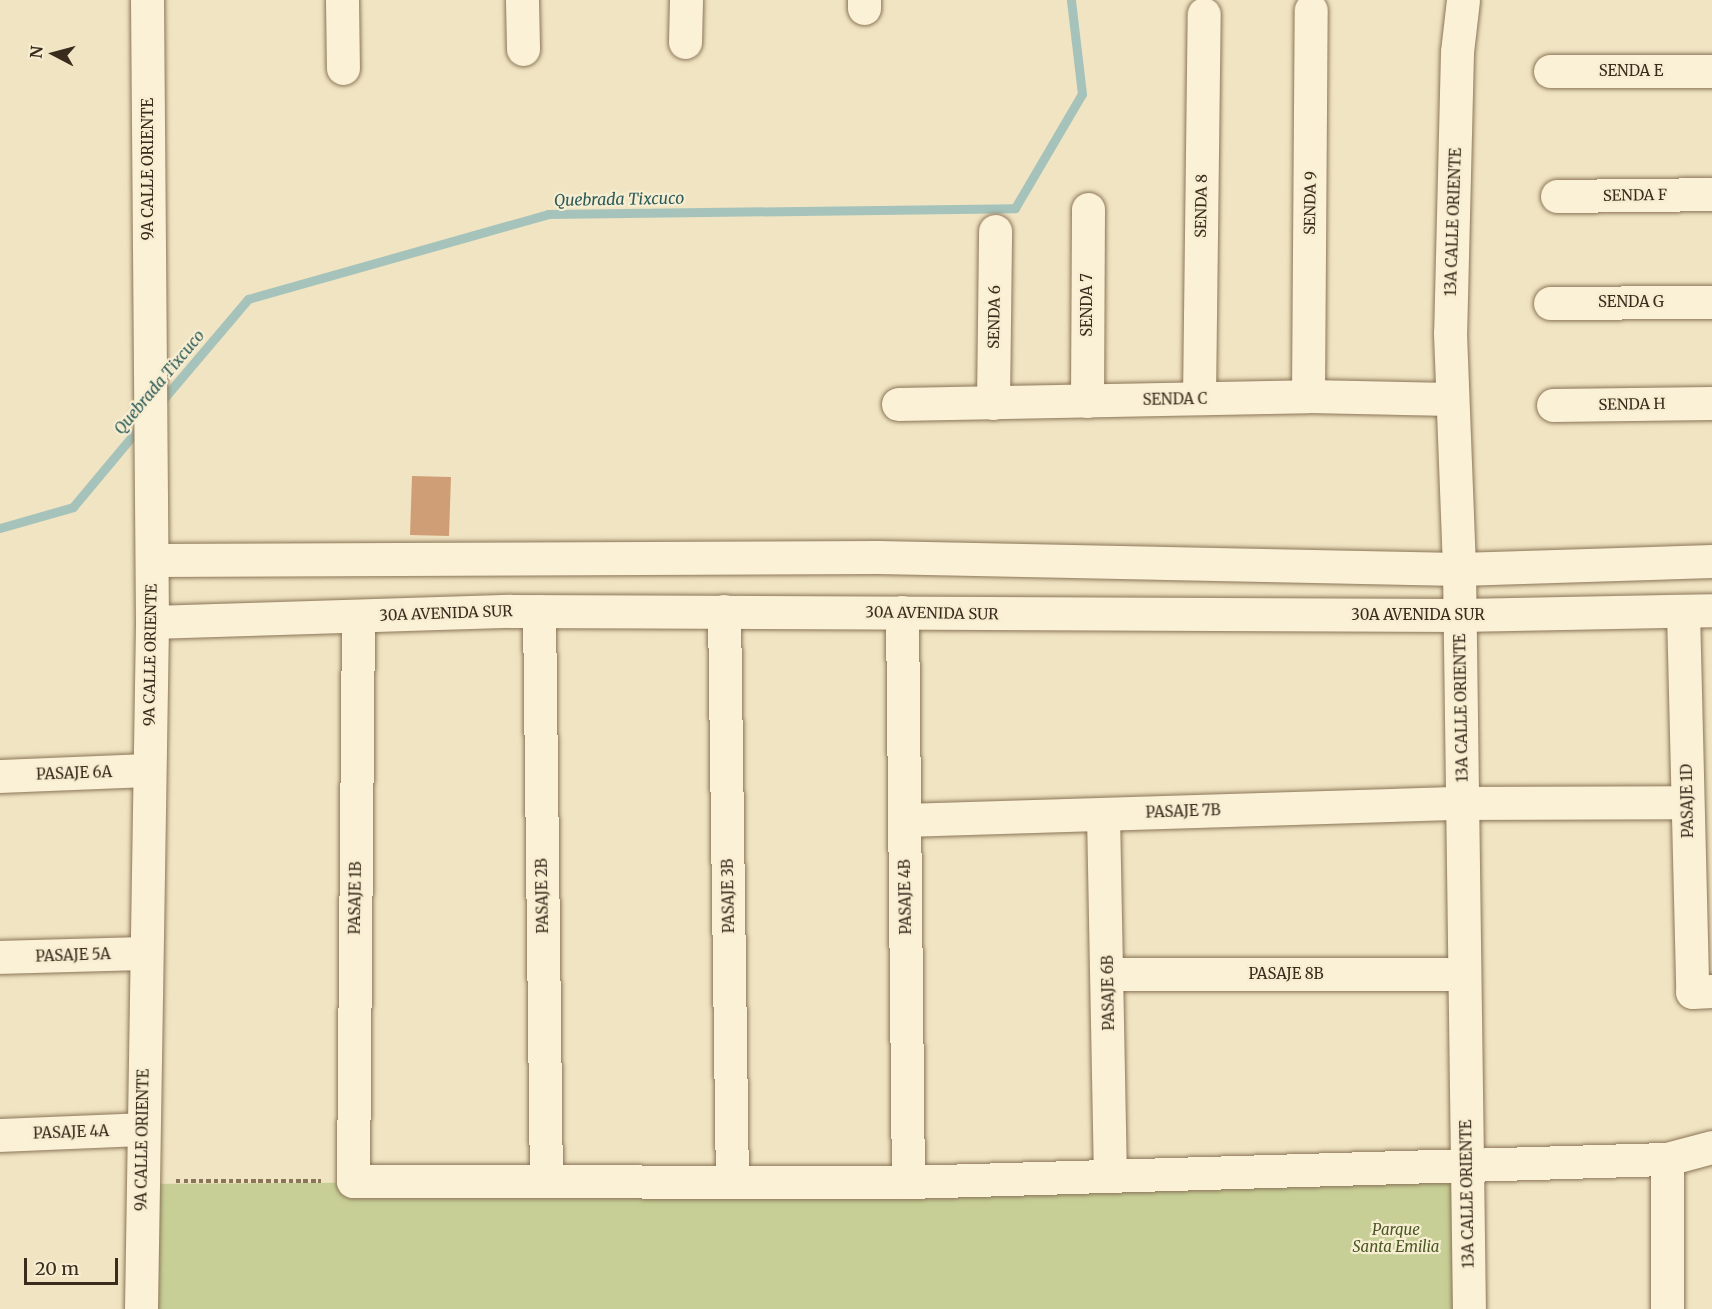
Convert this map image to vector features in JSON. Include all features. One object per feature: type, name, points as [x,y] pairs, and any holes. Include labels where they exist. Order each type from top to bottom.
[{"type":"street","name":"9A CALLE ORIENTE","points":[[141,1309],[142,1129],[152,622],[147,0]]},
{"type":"street","points":[[342,0],[343,68]]},
{"type":"street","points":[[522,0],[523,50]]},
{"type":"street","points":[[685,42],[686,0]]},
{"type":"street","name":"13A CALLE ORIENTE","points":[[1463,0],[1457,75],[1451,399],[1460,569],[1469,1309]]},
{"type":"street","name":"SENDA 9","points":[[1308,396],[1311,10]]},
{"type":"street","name":"SENDA 8","points":[[1199,398],[1204,15]]},
{"type":"street","name":"SENDA E","points":[[1550,71],[1712,71]]},
{"type":"street","name":"SENDA F","points":[[1557,196],[1712,194]]},
{"type":"street","name":"SENDA 7","points":[[1087,401],[1088,209]]},
{"type":"street","name":"SENDA 6","points":[[993,403],[995,231]]},
{"type":"street","name":"SENDA G","points":[[1550,303],[1712,302]]},
{"type":"street","name":"SENDA C","points":[[898,404],[1308,396],[1451,399]]},
{"type":"street","name":"SENDA H","points":[[1553,405],[1712,403]]},
{"type":"street","points":[[152,560],[597,561],[878,557],[1460,569],[1712,561]]},
{"type":"street","points":[[595,611],[597,561]]},
{"type":"street","name":"30A AVENIDA SUR","points":[[152,622],[539,611],[1460,615],[1698,610]]},
{"type":"street","name":"PASAJE 1D","points":[[1698,610],[1687,802],[1702,992]]},
{"type":"street","name":"PASAJE 2B","points":[[539,611],[546,1181]]},
{"type":"street","name":"PASAJE 3B","points":[[724,611],[732,1182]]},
{"type":"street","name":"PASAJE 4B","points":[[902,612],[909,1182]]},
{"type":"street","name":"PASAJE 1B","points":[[353,1181],[358,616]]},
{"type":"street","name":"PASAJE 6A","points":[[0,776],[149,770]]},
{"type":"street","name":"PASAJE 7B","points":[[904,820],[1462,803],[1687,802]]},
{"type":"street","name":"PASAJE 6B","points":[[1103,814],[1109,974],[1110,1173]]},
{"type":"street","name":"PASAJE 5A","points":[[0,957],[145,953]]},
{"type":"street","name":"PASAJE 8B","points":[[1109,974],[1464,974]]},
{"type":"street","name":"PASAJE 4A","points":[[0,1135],[142,1129]]},
{"type":"street","points":[[353,1181],[909,1182],[1254,1168],[1667,1159],[1712,1147]]},
{"type":"street","points":[[1667,1159],[1667,1309]]},
{"type":"path","points":[[142,1180],[353,1181]]},
{"type":"green space","name":"Parque Santa Emilia","points":[[1467,1164],[1469,1309],[138,1309],[137,1184],[663,1181]]},
{"type":"building","points":[[412,476],[451,477],[449,536],[410,535]]},
{"type":"waterway","name":"Quebrada Tixcuco","points":[[159,404],[248,299],[548,214],[1015,208],[1082,94],[1071,0]]},
{"type":"waterway","name":"Quebrada Tixcuco","points":[[0,528],[73,507],[140,427]]}]
